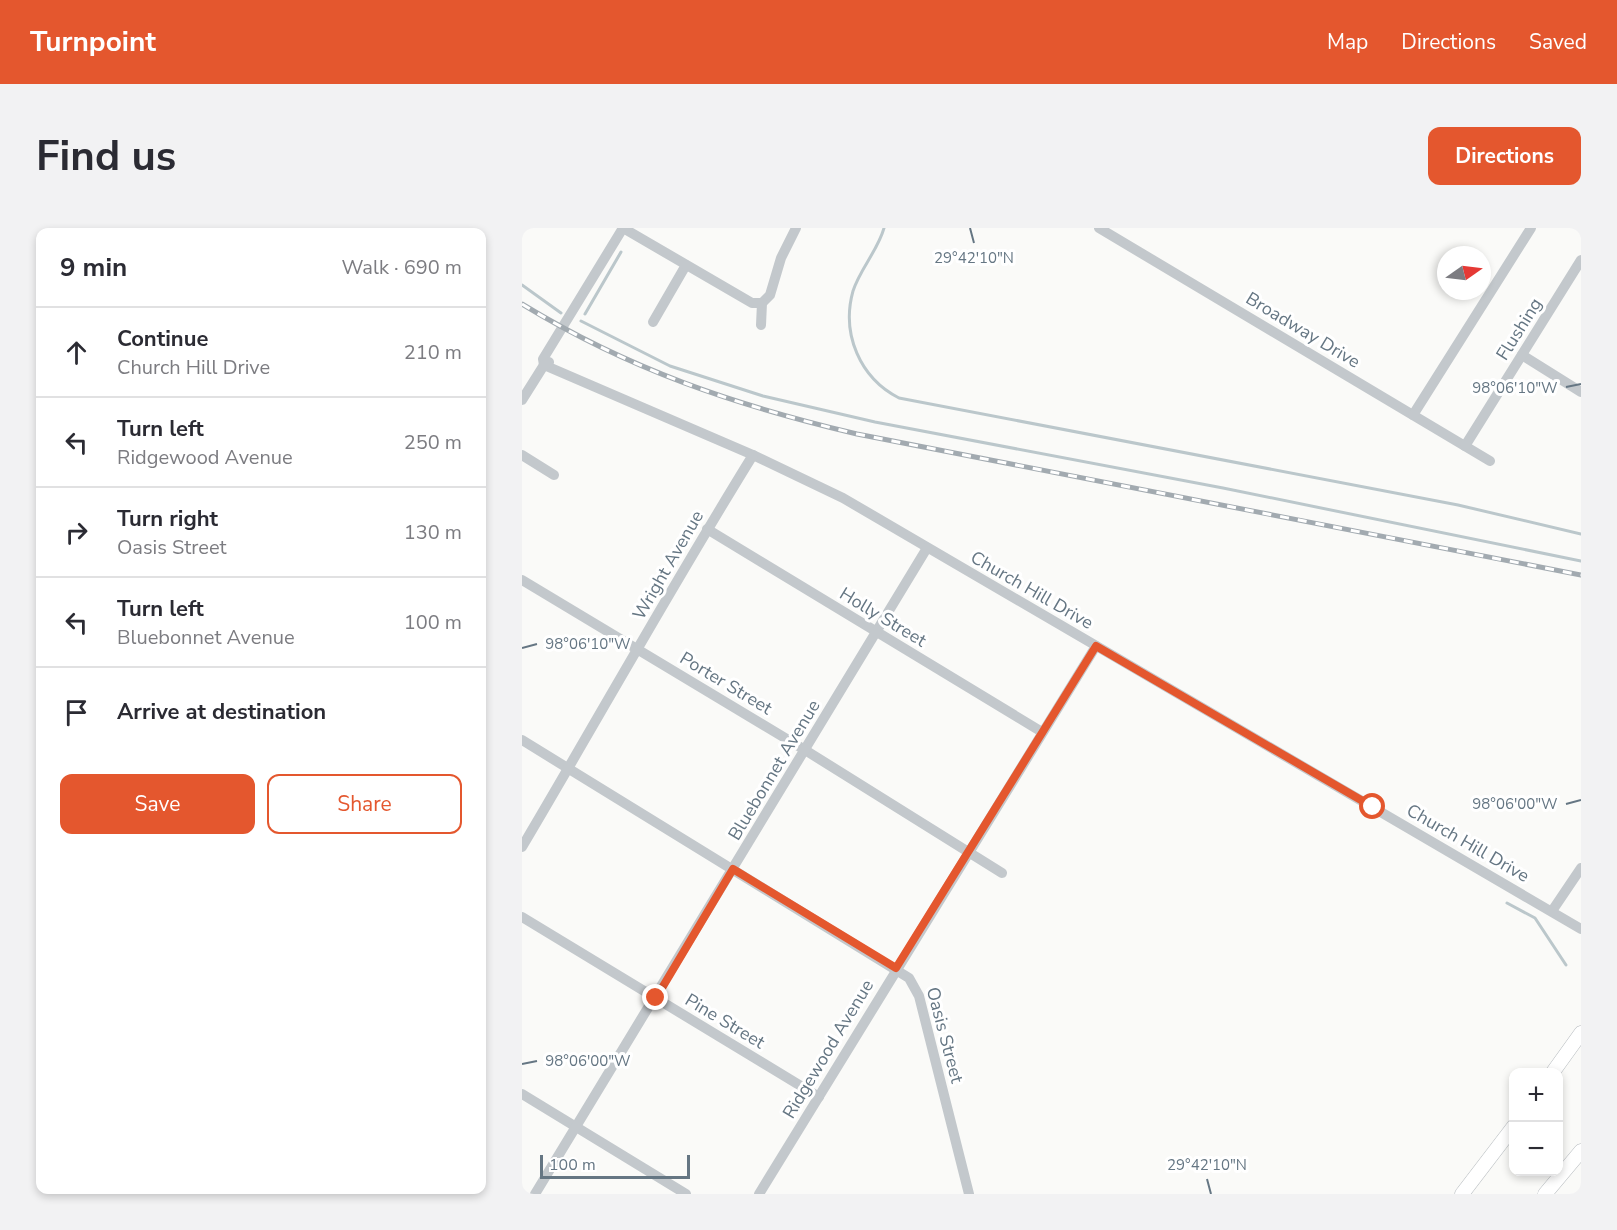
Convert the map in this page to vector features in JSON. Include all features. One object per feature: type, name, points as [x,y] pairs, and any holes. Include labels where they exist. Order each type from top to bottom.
[{"type":"main road","points":[[1556,1068],[1581,1034]]},
{"type":"main road","points":[[1462,1194],[1509,1133]]},
{"type":"main road","points":[[1545,1194],[1581,1151]]},
{"type":"street","points":[[522,400],[544,365],[543,359],[623,228],[752,303],[762,303]]},
{"type":"street","points":[[761,325],[762,303],[770,295],[781,258],[796,228]]},
{"type":"street","name":"Broadway Drive","points":[[1100,228],[1490,461]]},
{"type":"street","points":[[1413,415],[1531,228]]},
{"type":"street","name":"Flushing","points":[[1465,446],[1581,260]]},
{"type":"street","points":[[653,322],[686,265]]},
{"type":"street","points":[[1522,355],[1581,392]]},
{"type":"street","name":"Church Hill Drive","points":[[544,365],[753,455],[843,498],[1581,929]]},
{"type":"street","points":[[522,455],[554,475]]},
{"type":"street","name":"Wright Avenue","points":[[522,847],[753,455]]},
{"type":"street","name":"Holly Street","points":[[707,530],[1042,732]]},
{"type":"street","name":"Bluebonnet Avenue","points":[[536,1194],[927,548]]},
{"type":"street","name":"Porter Street","points":[[522,580],[805,750],[1002,873]]},
{"type":"street","name":"Ridgewood Avenue","points":[[759,1194],[1096,646]]},
{"type":"street","name":"Oasis Street","points":[[522,740],[909,978],[919,996],[969,1194]]},
{"type":"street","points":[[1552,911],[1581,868]]},
{"type":"street","name":"Pine Street","points":[[522,917],[819,1097]]},
{"type":"street","points":[[522,1094],[686,1194]]},
{"type":"waterway","points":[[884,228],[853,291],[850,323],[852,338],[864,367],[885,389],[899,398],[1458,505],[1581,534]]},
{"type":"waterway","points":[[585,314],[621,252]]},
{"type":"waterway","points":[[522,285],[561,313]]},
{"type":"waterway","points":[[581,321],[670,366],[763,396],[875,422],[1223,488],[1581,561]]},
{"type":"waterway","points":[[1507,903],[1535,918],[1566,965]]},
{"type":"railway","points":[[522,304],[603,348],[684,383],[812,423],[857,434],[1581,575]]},
{"type":"route","points":[[656,998],[733,869],[896,968],[1096,646],[1373,807]]}]
